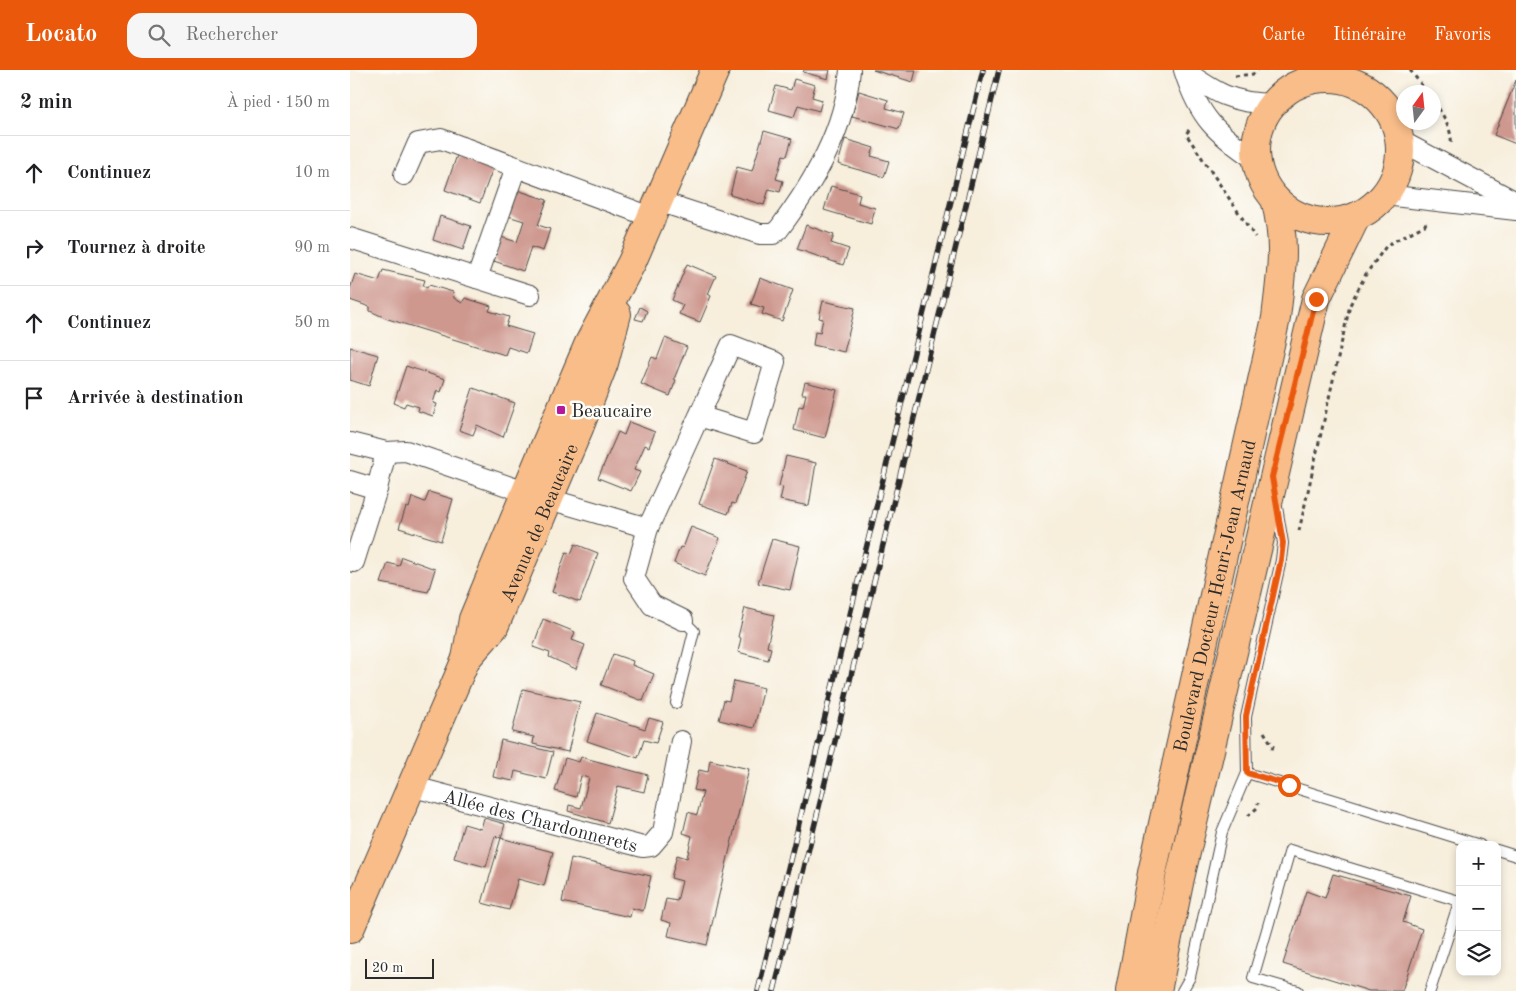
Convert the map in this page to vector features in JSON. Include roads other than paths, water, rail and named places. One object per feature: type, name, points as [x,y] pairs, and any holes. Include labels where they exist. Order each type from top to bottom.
[{"type":"main road","name":"Avenue de Beaucaire","points":[[350,930],[410,786],[466,659],[494,627],[537,496],[604,363],[632,262],[715,70]]},
{"type":"main road","points":[[1315,74],[1354,82],[1372,81],[1396,121],[1401,141],[1400,161],[1395,179],[1385,195],[1372,208],[1356,217],[1334,222],[1313,220],[1293,213],[1276,200],[1263,182],[1256,160],[1256,140],[1261,121],[1272,104],[1284,92],[1315,74]]},
{"type":"main road","name":"Boulevard Docteur Henri-Jean Arnaud","points":[[1130,991],[1152,873],[1276,318],[1283,259],[1282,227],[1276,200]]},
{"type":"main road","name":"Boulevard Docteur Henri-Jean Arnaud","points":[[1158,991],[1180,878],[1272,477],[1316,299],[1356,217]]},
{"type":"street","points":[[404,175],[418,143],[441,139],[516,167],[655,209],[760,234],[773,234],[779,229],[806,192],[834,138],[849,85],[850,70]]},
{"type":"street","points":[[1184,70],[1215,93],[1233,100],[1272,104]]},
{"type":"street","points":[[1184,70],[1192,97],[1202,114],[1218,131],[1256,160]]},
{"type":"street","points":[[1401,141],[1516,202]]},
{"type":"street","points":[[477,278],[516,167]]},
{"type":"street","points":[[1385,195],[1516,210]]},
{"type":"street","points":[[350,238],[530,295]]},
{"type":"street","points":[[683,620],[652,604],[634,578],[648,528],[731,345],[775,362],[754,433],[699,416]]},
{"type":"street","points":[[350,443],[386,452],[406,452],[537,496],[648,528]]},
{"type":"street","points":[[354,562],[377,490],[386,452]]},
{"type":"street","points":[[350,481],[377,490]]},
{"type":"street","name":"Allée des Chardonnerets","points":[[410,786],[643,847],[651,846],[663,832],[681,741]]},
{"type":"lane","points":[[1182,991],[1190,977],[1222,832],[1247,773],[1246,716],[1283,543],[1272,477]]},
{"type":"lane","points":[[676,703],[694,631],[683,620]]},
{"type":"lane","points":[[1247,773],[1468,841]]},
{"type":"lane","points":[[1298,991],[1253,978],[1290,850],[1456,899]]},
{"type":"lane","points":[[1501,851],[1516,856]]},
{"type":"lane","points":[[1430,991],[1456,912]]},
{"type":"railway","points":[[758,991],[983,70]]},
{"type":"railway","points":[[774,991],[999,70]]},
{"type":"place","name":"Beaucaire","points":[[561,410]]}]
